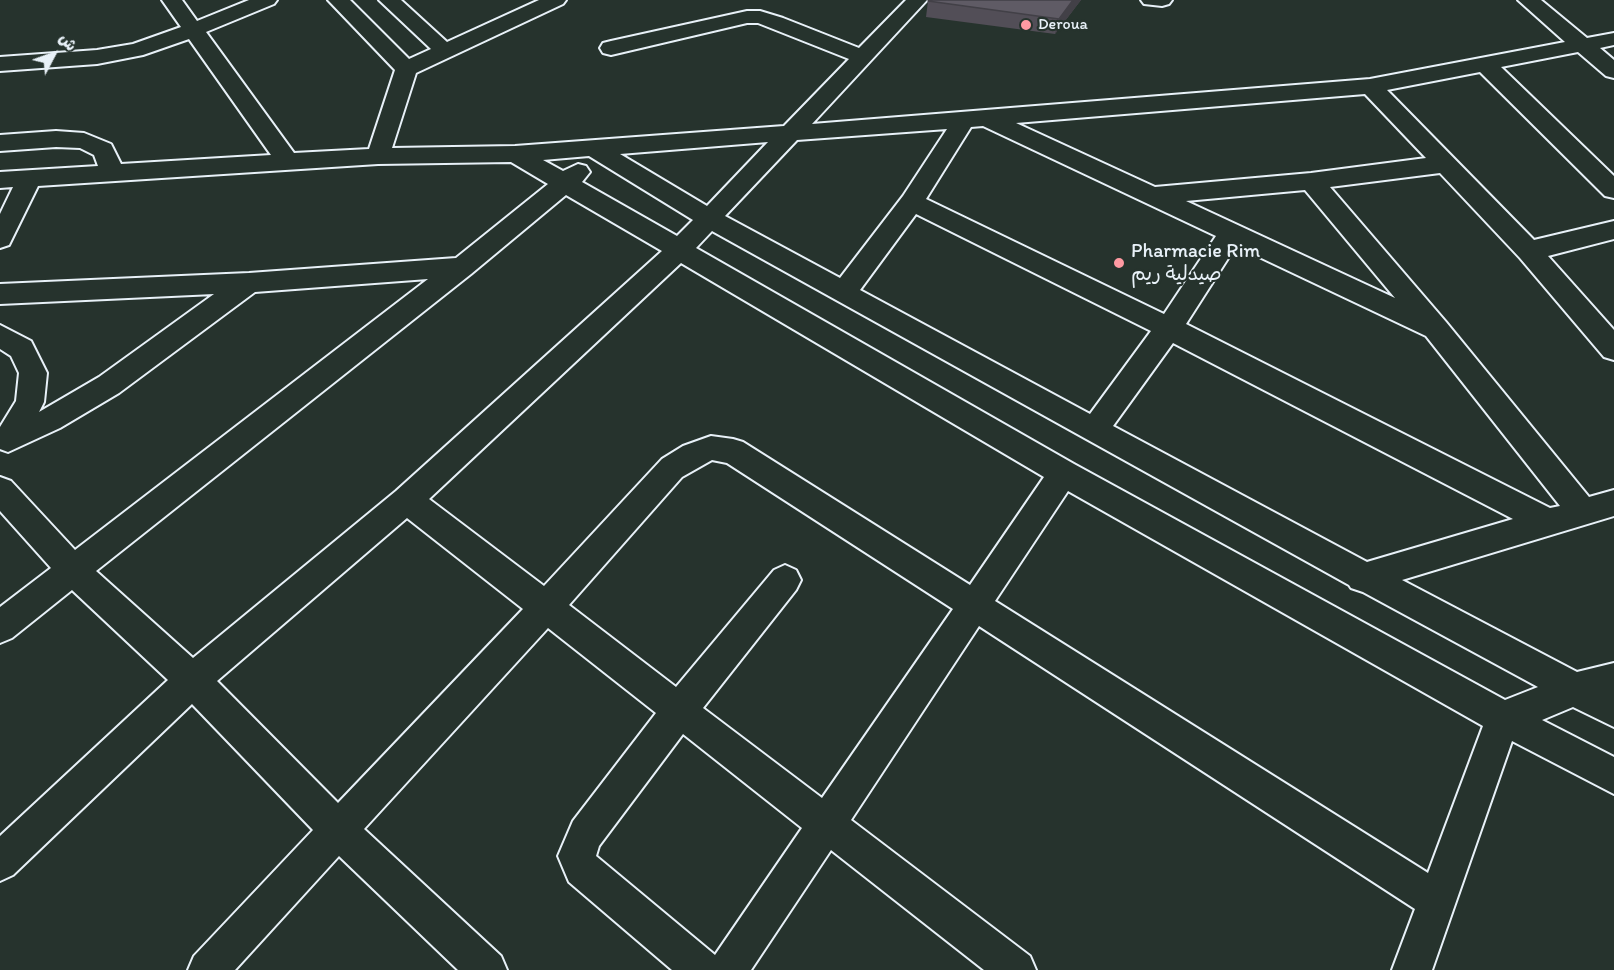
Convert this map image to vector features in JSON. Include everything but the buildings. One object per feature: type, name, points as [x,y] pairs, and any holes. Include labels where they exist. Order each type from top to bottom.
[{"type":"street","points":[[172,0],[195,29],[288,162]]},
{"type":"street","points":[[0,64],[106,56],[152,45],[267,0]]},
{"type":"street","points":[[338,0],[406,69]]},
{"type":"street","points":[[389,0],[446,52]]},
{"type":"street","points":[[378,156],[406,69],[556,0]]},
{"type":"street","points":[[0,862],[192,680],[407,500],[678,251],[917,0]]},
{"type":"street","points":[[1151,0],[1162,0]]},
{"type":"street","points":[[1528,0],[1614,71]]},
{"type":"street","points":[[611,48],[747,17],[776,22],[863,57]]},
{"type":"street","points":[[0,180],[378,156],[597,151],[793,131],[976,119],[1370,86],[1614,39]]},
{"type":"street","points":[[1484,63],[1614,190]]},
{"type":"street","points":[[1370,86],[1529,251],[1614,349]]},
{"type":"street","points":[[976,119],[1232,232],[1436,329]]},
{"type":"street","points":[[844,291],[976,119]]},
{"type":"street","points":[[0,143],[56,139],[84,141],[104,150],[113,172]]},
{"type":"street","points":[[0,627],[462,267],[564,182],[597,151]]},
{"type":"street","points":[[597,151],[708,218],[1362,578],[1614,710]]},
{"type":"street","points":[[515,154],[678,251],[1063,473],[1503,718],[1614,776]]},
{"type":"street","points":[[1152,196],[1443,164]]},
{"type":"street","points":[[0,239],[29,179]]},
{"type":"street","points":[[1311,180],[1436,329],[1582,511]]},
{"type":"street","points":[[912,202],[1169,328],[1547,522]]},
{"type":"street","points":[[1529,251],[1614,230]]},
{"type":"street","points":[[1094,430],[1169,328],[1232,232]]},
{"type":"street","points":[[0,294],[249,283],[462,267]]},
{"type":"street","points":[[7,442],[109,385],[249,283]]},
{"type":"street","points":[[0,336],[21,349],[33,373],[30,402],[7,442]]},
{"type":"street","points":[[208,970],[546,607],[672,468],[693,455],[711,448],[734,451],[1436,900]]},
{"type":"street","points":[[728,970],[1063,473]]},
{"type":"street","points":[[0,490],[72,569],[192,680],[473,965]]},
{"type":"street","points":[[407,500],[1016,970]]},
{"type":"street","points":[[1362,578],[1614,503]]},
{"type":"street","points":[[702,970],[582,869],[577,856],[586,834],[784,580]]},
{"type":"street","points":[[1412,970],[1503,718],[1576,689],[1614,680]]},
{"type":"place","name":"Deroua","points":[[1026,25]]},
{"type":"place","name":"Pharmacie Rim صيدلية ريم","points":[[1119,263]]}]
